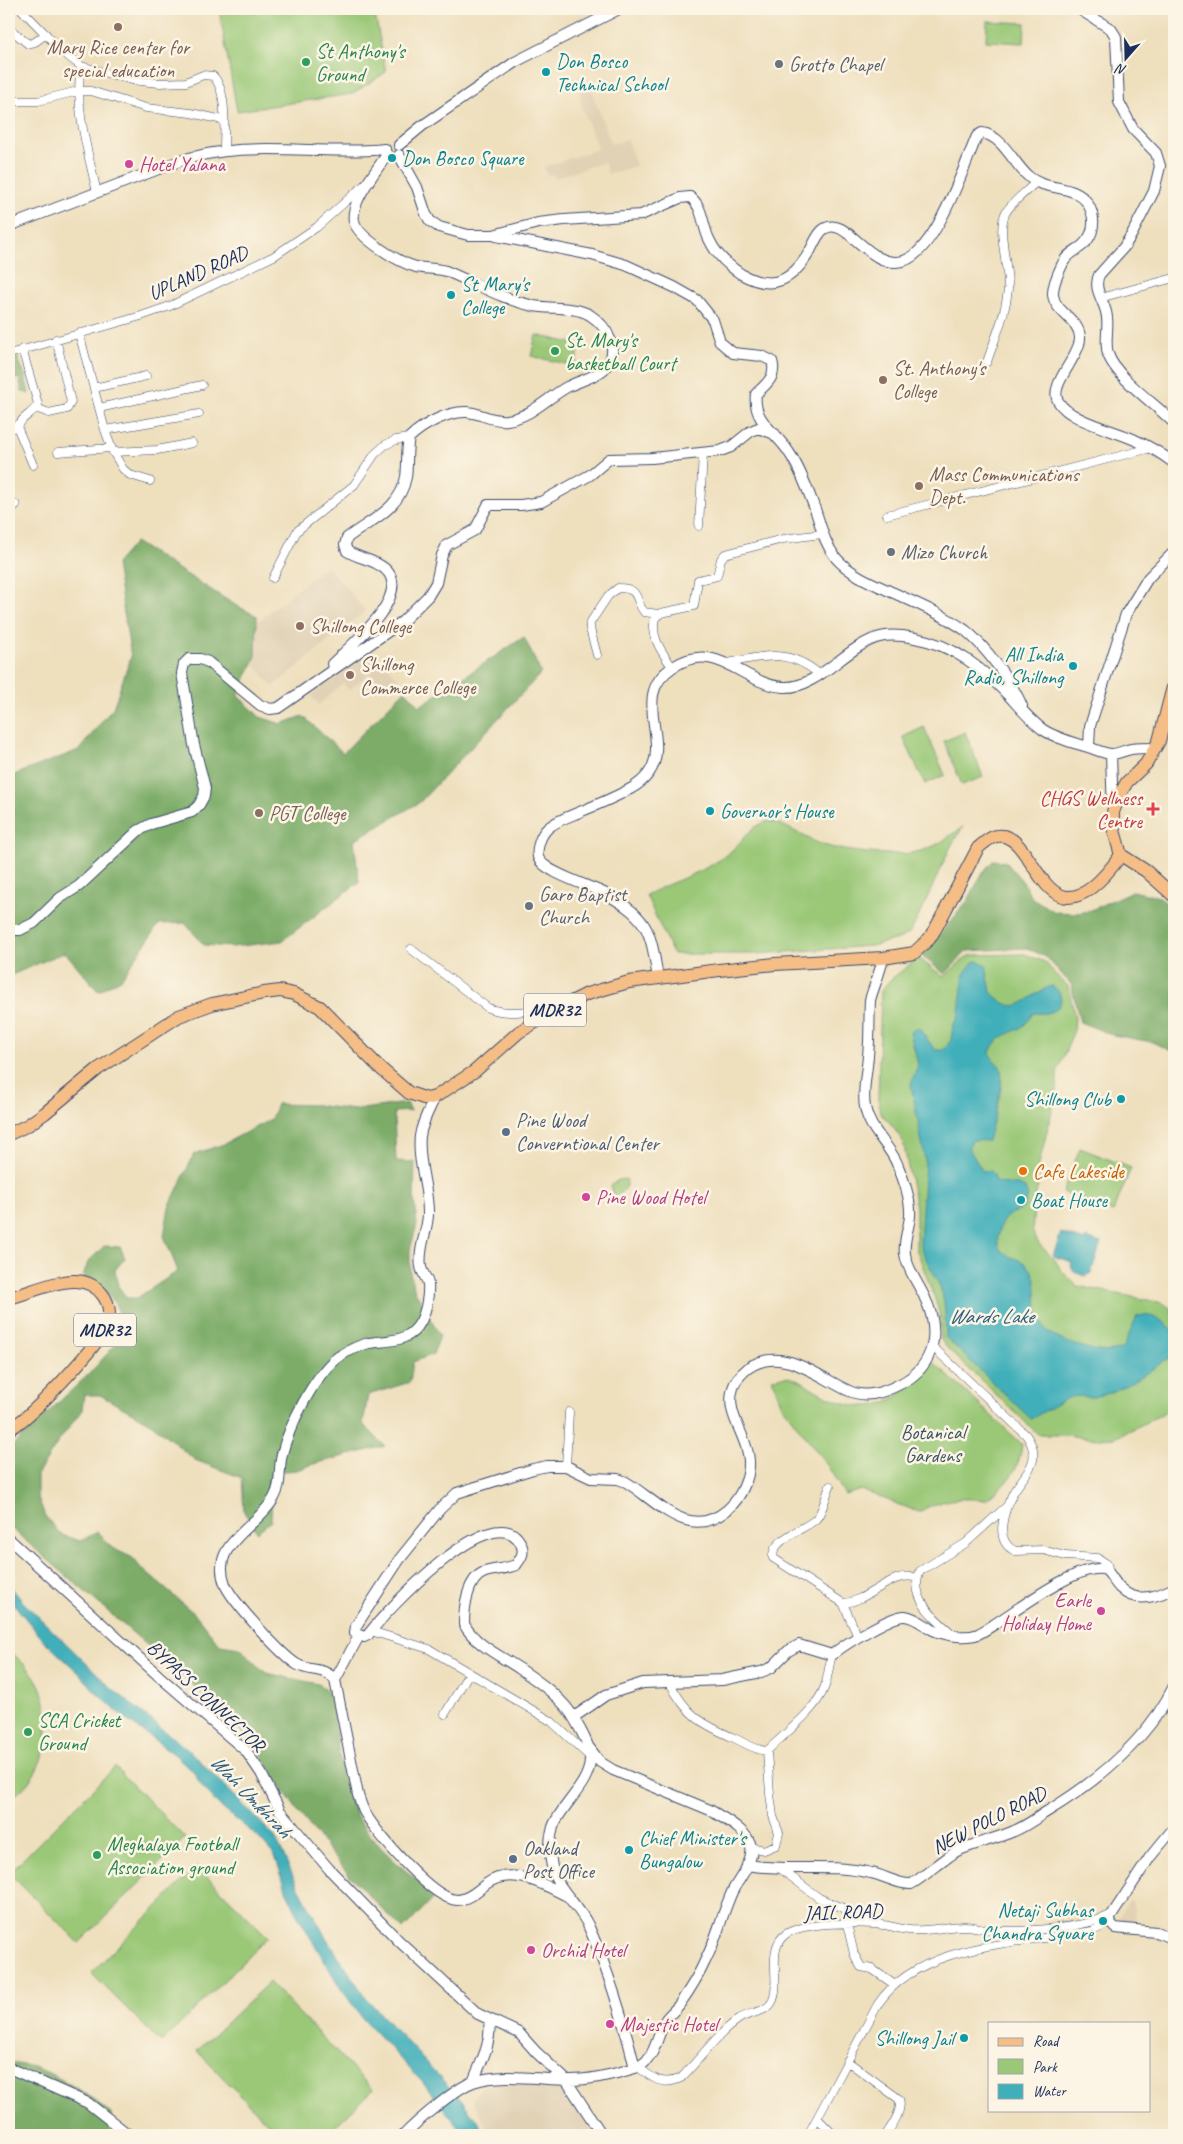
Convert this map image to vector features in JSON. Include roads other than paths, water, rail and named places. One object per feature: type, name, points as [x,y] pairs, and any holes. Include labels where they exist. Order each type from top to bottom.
[{"type":"main road","points":[[1174,683],[1156,748],[1146,764],[1122,788],[1113,816],[1113,831],[1121,855],[1146,871],[1174,896]]},
{"type":"main road","name":"MDR32","points":[[435,1097],[475,1071],[519,1032],[561,1006],[587,994],[629,982],[658,978],[771,964],[884,958],[914,953],[921,948],[937,926],[978,848],[992,837],[1004,836],[1009,838],[1025,854],[1053,891],[1063,896],[1073,897],[1096,886],[1121,855]]},
{"type":"main road","points":[[9,1134],[28,1125],[98,1069],[179,1016],[212,1004],[264,993],[280,992],[294,994],[320,1007],[379,1067],[409,1093],[427,1098],[435,1097]]},
{"type":"main road","name":"MDR32","points":[[9,1298],[75,1280],[95,1287],[102,1293],[109,1309],[109,1317],[103,1334],[40,1404],[10,1430]]},
{"type":"street","points":[[21,9],[65,54],[81,66],[132,80],[159,83],[186,82],[203,75],[213,76],[218,81],[223,120],[224,151]]},
{"type":"street","points":[[9,226],[190,158],[224,151],[255,149],[386,152],[394,157],[422,126],[515,62],[619,9]]},
{"type":"street","points":[[1079,9],[1111,29],[1116,37],[1120,102],[1133,129],[1156,153],[1160,166],[1154,191],[1132,234],[1124,247],[1098,275],[1096,281],[1100,298],[1107,313],[1109,356],[1119,370],[1142,394],[1174,423]]},
{"type":"street","points":[[9,28],[28,44],[35,42],[46,34]]},
{"type":"street","points":[[81,66],[78,91],[79,109],[97,193]]},
{"type":"street","points":[[9,101],[38,101],[78,91],[91,91],[146,108],[191,113],[223,120]]},
{"type":"street","points":[[493,235],[538,223],[641,215],[680,198],[690,197],[698,204],[710,242],[724,259],[742,274],[763,282],[774,283],[794,273],[824,229],[833,226],[844,229],[866,250],[885,262],[893,263],[915,255],[931,236],[977,136],[982,132],[994,137],[1022,171],[1036,182],[1050,188],[1068,190],[1082,197],[1089,206],[1093,220],[1092,233],[1083,245],[1066,258],[1053,289],[1053,295],[1058,307],[1077,328],[1080,335],[1075,356],[1056,390],[1058,401],[1063,407],[1081,419],[1116,432],[1150,448],[1174,463]]},
{"type":"street","points":[[399,150],[430,221],[445,229],[468,235],[493,235],[612,259],[674,287],[696,300],[713,320],[720,342],[726,348],[740,355],[762,356],[772,361],[774,368],[773,376],[756,394],[754,402],[756,411],[762,423],[775,434],[792,456],[816,511],[822,534],[836,557],[855,573],[955,624],[971,635],[1000,670],[1031,719]]},
{"type":"street","points":[[273,578],[297,531],[354,485],[375,454],[384,445],[396,440],[409,438],[416,431],[446,416],[467,412],[500,420],[519,416],[532,411],[566,388],[603,369],[609,362],[612,347],[611,339],[607,331],[590,315],[581,311],[534,306],[510,299],[443,270],[405,263],[369,239],[358,229],[353,216],[357,200],[375,174],[386,152]]},
{"type":"street","name":"UPLAND ROAD","points":[[10,351],[141,316],[170,306],[274,256],[316,227],[375,174]]},
{"type":"street","points":[[987,362],[1001,322],[1008,288],[1003,231],[1004,219],[1012,204],[1036,182]]},
{"type":"street","points":[[1100,298],[1174,278]]},
{"type":"street","points":[[79,333],[112,450],[123,469],[130,475],[150,481]]},
{"type":"street","points":[[36,408],[49,413],[63,411],[70,407],[71,402],[56,339]]},
{"type":"street","points":[[9,430],[36,408],[38,400],[22,349]]},
{"type":"street","points":[[94,388],[146,376]]},
{"type":"street","points":[[99,408],[202,385]]},
{"type":"street","points":[[105,430],[199,414]]},
{"type":"street","points":[[18,424],[19,433],[33,465]]},
{"type":"street","points":[[9,930],[20,930],[34,923],[60,898],[79,886],[138,831],[151,824],[192,812],[199,805],[204,796],[205,788],[194,745],[182,677],[182,669],[187,661],[197,658],[208,662],[260,705],[270,709],[278,708],[288,703],[394,628],[418,606],[436,583],[444,549],[451,542],[475,530],[488,504],[521,506],[541,502],[590,475],[609,459],[652,458],[727,449],[758,428],[775,434]]},
{"type":"street","points":[[315,683],[324,670],[384,610],[389,600],[391,579],[387,571],[378,564],[352,555],[347,551],[345,545],[347,538],[388,510],[397,498],[406,477],[409,438]]},
{"type":"street","points":[[58,452],[157,450],[192,443]]},
{"type":"street","points":[[887,515],[1150,448]]},
{"type":"street","points":[[699,526],[703,453]]},
{"type":"street","points":[[9,509],[16,505]]},
{"type":"street","points":[[597,655],[590,623],[612,591],[618,588],[633,591],[637,595],[644,612],[658,614],[694,606],[698,580],[717,576],[724,554],[783,539],[822,534]]},
{"type":"street","points":[[1089,747],[1090,726],[1126,614],[1148,578],[1174,552]]},
{"type":"street","points":[[1148,578],[1164,565],[1174,560]]},
{"type":"street","points":[[658,614],[654,623],[656,640],[672,667]]},
{"type":"street","points":[[658,978],[645,926],[636,916],[622,903],[606,894],[542,865],[538,857],[538,847],[547,829],[561,820],[610,800],[635,786],[651,772],[656,761],[657,748],[651,704],[654,690],[672,667],[700,657],[714,658],[728,663],[764,683],[790,687],[803,684],[861,645],[880,637],[902,636],[933,642],[959,654],[983,670],[1031,719],[1048,733],[1111,754],[1131,749],[1156,748]]},
{"type":"street","points":[[728,663],[774,655],[786,656],[809,665],[819,674]]},
{"type":"street","points":[[1111,754],[1113,816]]},
{"type":"street","points":[[411,949],[488,1008],[506,1012],[561,1006]]},
{"type":"street","points":[[636,2068],[615,1992],[601,1954],[586,1922],[555,1877],[550,1861],[550,1842],[554,1825],[585,1778],[590,1766],[587,1745],[574,1717],[550,1692],[520,1669],[496,1654],[473,1635],[464,1624],[466,1600],[476,1578],[484,1572],[516,1565],[522,1557],[523,1548],[518,1539],[511,1534],[499,1532],[489,1534],[462,1547],[441,1561],[402,1595],[364,1637],[355,1633],[356,1626],[393,1568],[452,1498],[466,1490],[533,1468],[566,1466],[591,1478],[618,1479],[626,1482],[673,1515],[684,1520],[710,1520],[731,1506],[740,1495],[750,1474],[750,1461],[746,1444],[738,1427],[731,1397],[733,1386],[746,1370],[756,1364],[769,1361],[795,1363],[821,1374],[849,1391],[875,1394],[905,1382],[926,1362],[933,1346],[933,1330],[930,1311],[910,1269],[905,1252],[910,1215],[907,1192],[895,1158],[874,1130],[865,1106],[870,1000],[873,986],[880,975],[884,958]]},
{"type":"street","points":[[435,1097],[426,1114],[420,1138],[428,1200],[428,1217],[421,1247],[421,1268],[428,1284],[427,1304],[422,1321],[413,1332],[401,1340],[366,1344],[338,1357],[324,1371],[308,1393],[290,1433],[282,1455],[278,1490],[273,1501],[230,1545],[222,1567],[225,1585],[230,1593],[284,1655],[300,1666],[322,1671],[335,1680],[358,1795],[364,1812],[381,1835],[417,1875],[449,1899],[459,1900],[469,1897],[489,1882],[503,1877],[528,1878],[566,1895]]},
{"type":"street","points":[[933,1346],[1030,1441],[1033,1459],[1008,1505],[1001,1531],[1001,1538],[1010,1549],[1016,1551],[1043,1550],[1065,1556],[1098,1558],[1107,1564],[1110,1574],[1120,1588],[1132,1596],[1153,1597],[1174,1588]]},
{"type":"street","points":[[566,1466],[568,1412]]},
{"type":"street","points":[[830,1486],[815,1519],[784,1539],[772,1556],[821,1591],[843,1603],[858,1636]]},
{"type":"street","points":[[954,1635],[925,1606],[916,1586],[917,1578],[920,1571],[966,1543],[1008,1505]]},
{"type":"street","name":"BYPASS CONNECTOR","points":[[9,1539],[160,1677],[246,1751],[261,1772],[280,1811],[329,1869],[399,1941],[478,2014],[519,2033],[566,2080],[602,2135]]},
{"type":"street","points":[[767,1751],[803,1717],[820,1695],[825,1686],[832,1655],[858,1636],[890,1620],[905,1616],[934,1631],[964,1637],[977,1634],[1041,1594],[1086,1571],[1101,1569],[1110,1574]]},
{"type":"street","points":[[843,1603],[856,1601],[903,1576],[917,1578]]},
{"type":"street","points":[[370,1631],[424,1647],[469,1672],[552,1722],[590,1757]]},
{"type":"street","points":[[335,1680],[359,1636]]},
{"type":"street","points":[[574,1717],[606,1695],[642,1683],[722,1680],[761,1672],[771,1668],[788,1651],[799,1645],[832,1655]]},
{"type":"street","points":[[445,1714],[469,1672]]},
{"type":"street","points":[[670,1683],[680,1702],[697,1718],[714,1730],[752,1748],[767,1751]]},
{"type":"street","name":"NEW POLO ROAD","points":[[747,1866],[781,1870],[820,1866],[848,1868],[908,1884],[915,1882],[923,1874],[956,1852],[1015,1831],[1069,1798],[1120,1758],[1143,1734],[1159,1712],[1174,1686]]},
{"type":"street","points":[[404,2135],[432,2110],[470,2084],[540,2077],[566,2080],[597,2077],[636,2068],[650,2056],[667,2018],[679,2004],[706,1960],[732,1891],[747,1866],[751,1855],[748,1839],[710,1810],[613,1770],[600,1762],[587,1745]]},
{"type":"street","points":[[751,1847],[764,1850],[776,1844],[778,1840],[779,1833],[773,1816],[770,1794],[767,1751]]},
{"type":"street","points":[[808,2135],[878,2004],[895,1985],[918,1967],[949,1955],[980,1948],[1092,1931],[1101,1927],[1110,1917],[1150,1857],[1174,1828]]},
{"type":"street","points":[[781,1870],[819,1898],[884,1925]]},
{"type":"street","points":[[1110,1917],[1111,1924],[1116,1928],[1156,1932],[1174,1939]]},
{"type":"street","name":"JAIL ROAD","points":[[636,2068],[660,2082],[674,2082],[681,2078],[741,2018],[764,2010],[772,2002],[778,1942],[782,1936],[801,1928],[847,1924],[884,1925],[931,1931],[964,1926],[991,1930],[1024,1930],[1088,1922],[1110,1917]]},
{"type":"street","points":[[847,1924],[854,1954],[861,1967],[872,1969],[895,1985]]},
{"type":"street","points":[[470,2084],[487,2050],[490,2033],[489,2020]]},
{"type":"street","points":[[848,2061],[899,2099],[898,2113],[887,2135]]},
{"type":"street","points":[[9,2068],[88,2103],[129,2135]]},
{"type":"street","points":[[818,2119],[834,2135]]},
{"type":"water","name":"Wards Lake","points":[[979,961],[986,965],[991,992],[1009,1005],[1022,1003],[1052,986],[1059,992],[1061,1000],[1055,1010],[1046,1013],[1033,1013],[1022,1027],[1005,1035],[997,1041],[991,1050],[990,1055],[1000,1067],[1002,1074],[998,1104],[988,1141],[973,1140],[968,1147],[983,1172],[990,1170],[994,1174],[995,1181],[1025,1188],[1028,1197],[1023,1208],[1009,1215],[1002,1222],[998,1235],[998,1245],[1004,1253],[1025,1263],[1033,1273],[1038,1314],[1041,1322],[1051,1334],[1058,1338],[1096,1351],[1117,1350],[1123,1348],[1137,1316],[1143,1315],[1154,1317],[1164,1322],[1174,1335],[1174,1352],[1170,1357],[1135,1380],[1107,1394],[1093,1397],[1075,1396],[1067,1398],[1031,1419],[946,1338],[942,1293],[920,1245],[925,1160],[911,1084],[918,1065],[910,1032],[915,1028],[919,1028],[935,1050],[944,1050],[951,1040],[953,1025],[958,1018],[964,974],[973,962]]},
{"type":"water","points":[[1061,1233],[1085,1241],[1086,1238],[1101,1243],[1091,1273],[1085,1276],[1074,1272],[1071,1265],[1072,1262],[1053,1256]]},
{"type":"water","points":[[9,1584],[22,1601],[113,1689],[194,1755],[275,1837],[296,1882],[325,1936],[366,1998],[462,2101],[479,2123],[485,2135],[465,2135],[423,2083],[363,2019],[341,1989],[299,1918],[287,1892],[275,1856],[257,1836],[218,1805],[201,1785],[193,1771],[174,1754],[124,1718],[44,1641],[9,1598]]},
{"type":"place","name":"Mary Rice center for special education","points":[[118,27]]},
{"type":"place","name":"St Anthony's Ground","points":[[306,62]]},
{"type":"place","name":"Grotto Chapel","points":[[779,64]]},
{"type":"place","name":"Don Bosco Technical School","points":[[546,72]]},
{"type":"place","name":"Don Bosco Square","points":[[392,158]]},
{"type":"place","name":"Hotel Yalana","points":[[129,164]]},
{"type":"place","name":"St Mary's College","points":[[451,295]]},
{"type":"place","name":"St. Mary's basketball Court","points":[[555,351]]},
{"type":"place","name":"St. Anthony's College","points":[[883,380]]},
{"type":"place","name":"Mass Communications Dept.","points":[[919,486]]},
{"type":"place","name":"Mizo Church","points":[[891,552]]},
{"type":"place","name":"Shillong College","points":[[300,626]]},
{"type":"place","name":"All India Radio, Shillong","points":[[1073,666]]},
{"type":"place","name":"Shillong Commerce College","points":[[350,675]]},
{"type":"place","name":"CHGS Wellness Centre","points":[[1153,809]]},
{"type":"place","name":"Governor's House","points":[[710,811]]},
{"type":"place","name":"PGT College","points":[[259,813]]},
{"type":"place","name":"Garo Baptist Church","points":[[529,906]]},
{"type":"place","name":"Shillong Club","points":[[1121,1099]]},
{"type":"place","name":"Pine Wood Converntional Center","points":[[506,1132]]},
{"type":"place","name":"Cafe Lakeside","points":[[1023,1171]]},
{"type":"place","name":"Pine Wood Hotel","points":[[586,1197]]},
{"type":"place","name":"Boat House","points":[[1021,1200]]},
{"type":"place","name":"Earle Holiday Home","points":[[1101,1611]]},
{"type":"place","name":"SCA Cricket Ground","points":[[28,1732]]},
{"type":"place","name":"Chief Minister's Bungalow","points":[[629,1850]]},
{"type":"place","name":"Meghalaya Football Association ground","points":[[97,1855]]},
{"type":"place","name":"Oakland Post Office","points":[[513,1859]]},
{"type":"place","name":"Netaji Subhas Chandra Square","points":[[1103,1921]]},
{"type":"place","name":"Orchid Hotel","points":[[531,1950]]},
{"type":"place","name":"Majestic Hotel","points":[[610,2024]]},
{"type":"place","name":"Shillong Jail","points":[[964,2038]]},
{"type":"park label","name":"Botanical Gardens","points":[[933,1444]]},
{"type":"water label","name":"Wah Umkhrah","points":[[251,1796]]}]
